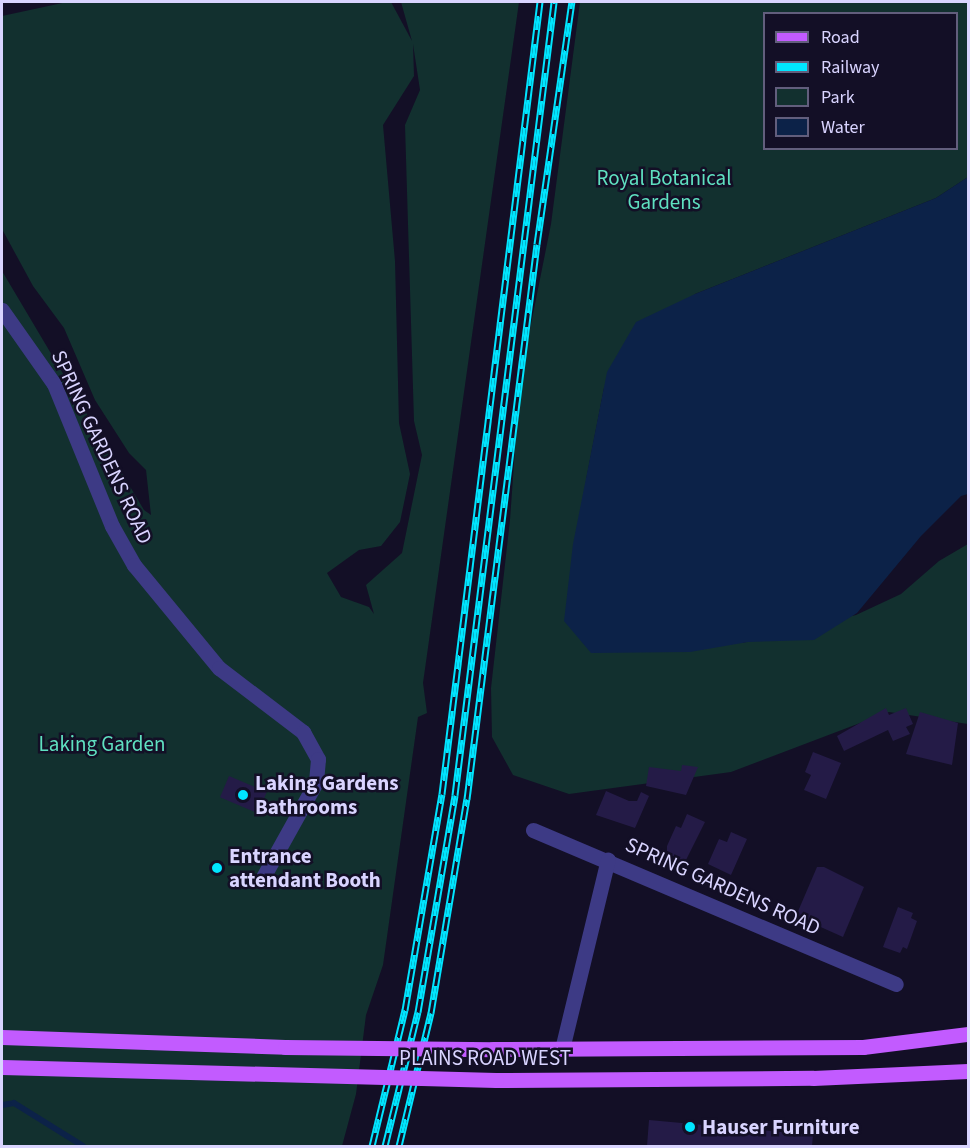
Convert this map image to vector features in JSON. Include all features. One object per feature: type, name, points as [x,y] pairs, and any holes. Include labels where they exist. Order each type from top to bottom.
[{"type":"main road","name":"PLAINS ROAD WEST","points":[[2,1037],[285,1047],[562,1049],[863,1047],[969,1034]]},
{"type":"main road","name":"PLAINS ROAD WEST","points":[[2,1067],[496,1080],[813,1078],[969,1071]]},
{"type":"street","name":"SPRING GARDENS ROAD","points":[[2,310],[54,384],[112,526],[134,564],[219,668],[303,732],[318,759],[316,782],[261,881]]},
{"type":"street","name":"SPRING GARDENS ROAD","points":[[533,830],[608,859],[896,984]]},
{"type":"street","name":"PLAINS ROAD WEST","points":[[562,1049],[608,859]]},
{"type":"green space","name":"Laking Garden","points":[[67,2],[391,2],[412,41],[401,2],[519,2],[423,683],[427,713],[418,717],[383,965],[366,1015],[356,1094],[342,1146],[2,1146],[2,271],[144,510],[151,515],[146,470],[129,453],[95,400],[64,328],[33,286],[2,229],[2,16]],"holes":[[[413,44],[420,90],[405,125],[414,421],[422,455],[402,553],[366,585],[374,614],[369,607],[341,597],[327,573],[359,550],[381,546],[400,522],[410,474],[399,423],[395,261],[383,125],[414,76]]]},
{"type":"green space","name":"Royal Botanical Gardens","points":[[580,2],[968,2],[968,177],[936,198],[695,294],[604,388],[586,480],[742,643],[856,615],[901,594],[939,561],[968,544],[968,724],[889,712],[731,772],[569,794],[513,775],[492,737],[491,688],[510,520],[520,379],[551,224]]},
{"type":"water","points":[[968,177],[968,494],[961,496],[921,536],[857,613],[814,640],[748,642],[690,652],[591,653],[564,621],[573,544],[607,372],[636,322],[695,294],[936,198]]},
{"type":"building","points":[[886,708],[889,715],[906,708],[913,724],[906,727],[910,734],[893,741],[888,730],[844,751],[837,736]]},
{"type":"building","points":[[920,712],[958,723],[952,765],[906,754]]},
{"type":"building","points":[[813,752],[841,763],[826,799],[804,790],[811,775],[805,772]]},
{"type":"building","points":[[682,765],[698,767],[686,795],[646,786],[649,767],[681,771]]},
{"type":"building","name":"Laking Gardens Bathrooms","points":[[229,776],[267,792],[258,813],[220,797]]},
{"type":"building","points":[[606,791],[629,801],[637,801],[641,792],[649,796],[635,828],[596,815]]},
{"type":"building","points":[[687,814],[705,822],[685,862],[667,853],[667,846],[676,826],[681,828]]},
{"type":"building","points":[[731,832],[747,839],[731,875],[708,864],[719,839],[727,842]]},
{"type":"building","points":[[817,867],[824,867],[864,887],[843,937],[796,916]]},
{"type":"building","points":[[898,907],[913,913],[911,918],[917,921],[907,949],[903,947],[900,953],[883,947]]},
{"type":"building","name":"Hauser Furniture","points":[[649,1120],[813,1135],[812,1146],[647,1146]]},
{"type":"waterway","points":[[2,1105],[14,1103],[83,1146]]},
{"type":"railway","points":[[372,1146],[405,1010],[442,794],[540,2]]},
{"type":"railway","points":[[385,1146],[418,1012],[455,795],[554,2]]},
{"type":"railway","points":[[399,1146],[431,1013],[467,799],[537,244],[572,2]]},
{"type":"place","name":"Laking Gardens Bathrooms","points":[[243,795]]},
{"type":"place","name":"Entrance attendant Booth","points":[[217,868]]},
{"type":"place","name":"Hauser Furniture","points":[[690,1127]]}]
